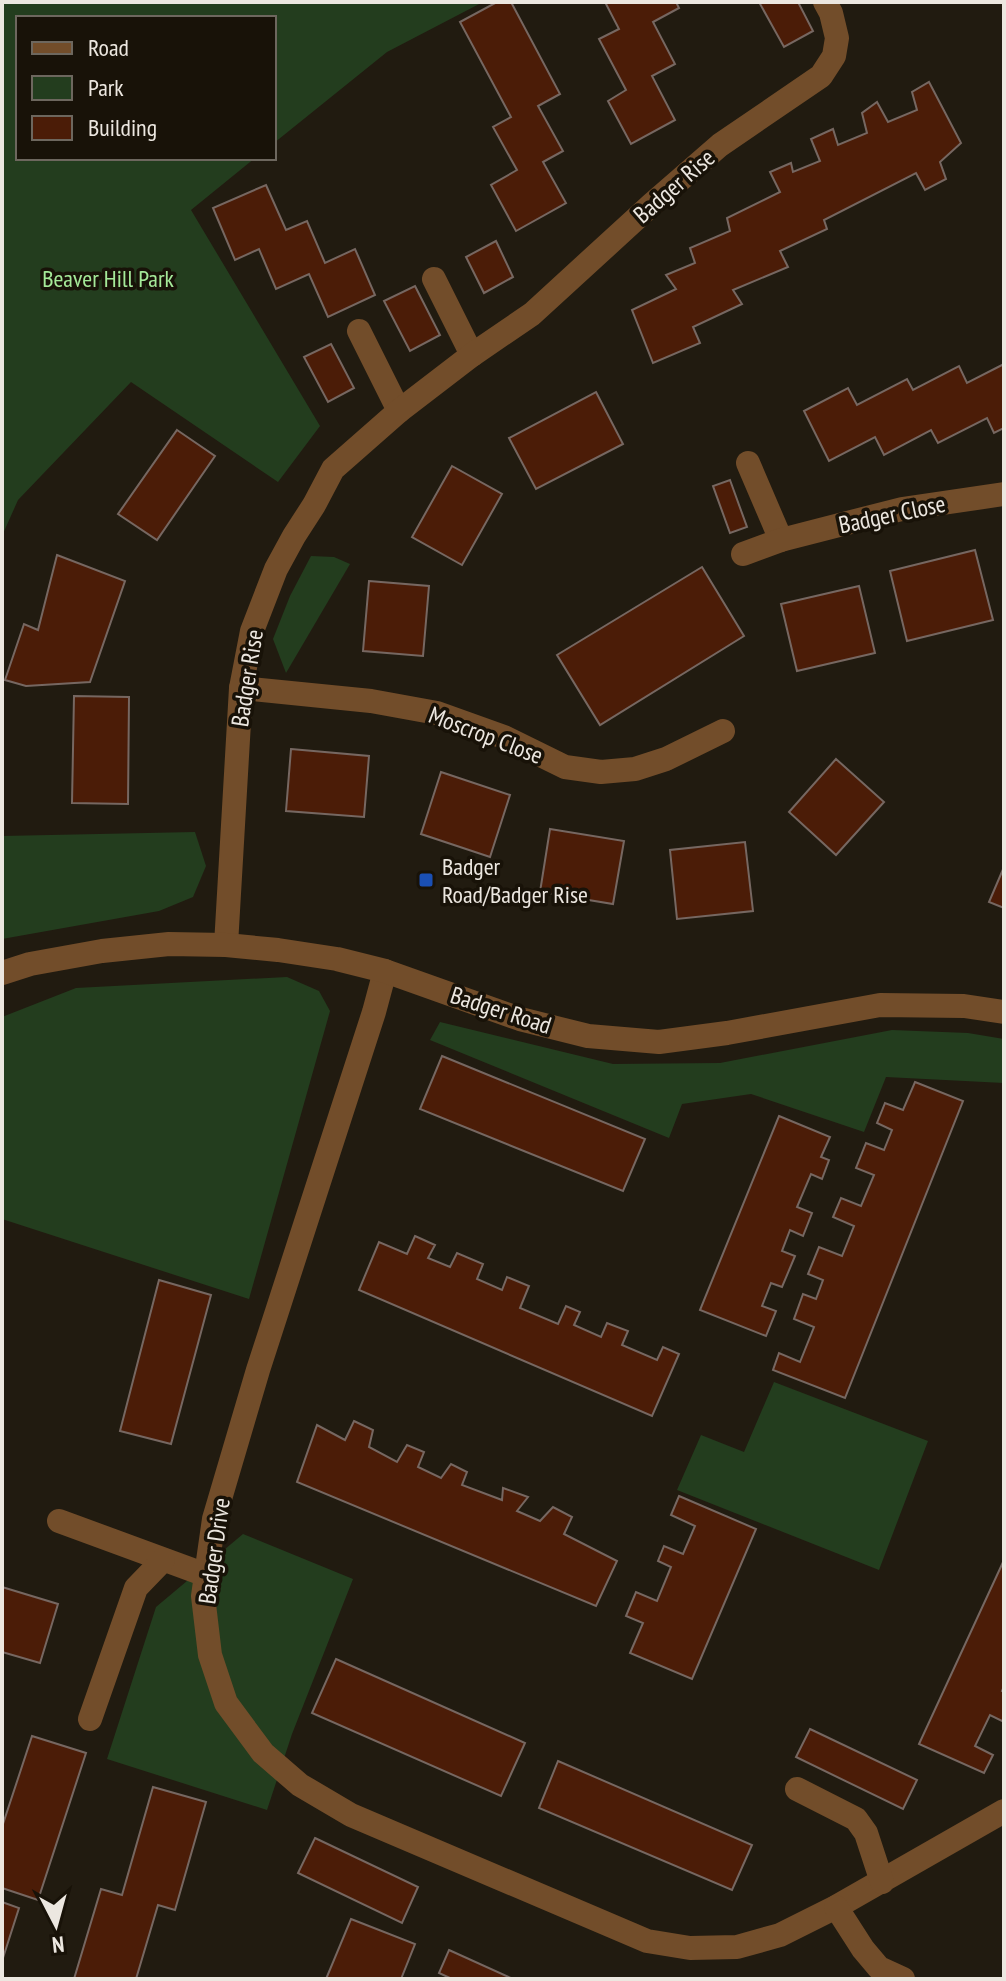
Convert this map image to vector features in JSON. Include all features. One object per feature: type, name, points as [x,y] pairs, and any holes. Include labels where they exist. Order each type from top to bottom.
[{"type":"street","name":"Badger Rise","points":[[226,945],[241,688],[252,631],[276,569],[333,469],[399,411],[532,314],[720,145],[821,76],[834,56],[837,38],[825,2]]},
{"type":"street","points":[[434,279],[472,355]]},
{"type":"street","points":[[359,331],[399,411]]},
{"type":"street","points":[[748,463],[781,540]]},
{"type":"street","name":"Badger Close","points":[[743,554],[781,540],[902,509],[1004,494]]},
{"type":"street","name":"Moscrop Close","points":[[241,688],[371,701],[437,713],[504,737],[565,767],[601,772],[635,769],[666,759],[723,731]]},
{"type":"street","name":"Badger Road","points":[[2,973],[30,964],[102,951],[169,944],[278,950],[337,959],[385,971],[520,1019],[588,1036],[659,1042],[741,1031],[880,1005],[964,1006],[1004,1012]]},
{"type":"street","name":"Badger Drive","points":[[385,971],[214,1519],[203,1596],[210,1655],[226,1703],[263,1753],[300,1785],[351,1815],[647,1941],[690,1948],[737,1947],[780,1935],[882,1882],[1004,1811]]},
{"type":"street","points":[[59,1521],[206,1575]]},
{"type":"street","points":[[90,1719],[136,1588],[163,1560]]},
{"type":"street","points":[[797,1789],[856,1819],[866,1833],[882,1882]]},
{"type":"street","points":[[836,1907],[879,1968],[903,1979]]},
{"type":"green space","name":"Beaver Hill Park","points":[[2,2],[483,2],[387,52],[276,141],[276,16],[16,16],[16,160],[253,160],[191,210],[320,426],[278,482],[131,382],[18,500],[2,536]]},
{"type":"green space","points":[[311,556],[334,557],[350,564],[286,673],[273,639],[290,596]]},
{"type":"green space","points":[[195,832],[206,866],[193,897],[159,911],[2,939],[2,836]]},
{"type":"green space","points":[[287,977],[319,991],[330,1011],[249,1299],[2,1219],[2,1017],[76,988]]},
{"type":"green space","points":[[440,1022],[613,1064],[720,1063],[892,1030],[968,1033],[1004,1039],[1004,1083],[886,1077],[864,1132],[751,1094],[682,1104],[669,1138],[430,1040]]},
{"type":"green space","points":[[774,1382],[928,1441],[879,1570],[677,1490],[701,1435],[744,1452]]},
{"type":"green space","points":[[243,1534],[353,1579],[292,1734],[267,1810],[107,1759],[156,1607]]},
{"type":"building","points":[[497,2],[511,2],[560,94],[538,106],[563,151],[543,162],[566,203],[516,231],[491,185],[517,170],[493,127],[511,117],[460,22]]},
{"type":"building","points":[[605,2],[676,2],[679,8],[653,22],[675,64],[652,76],[675,120],[631,144],[608,101],[626,90],[599,39],[619,29]]},
{"type":"building","points":[[759,2],[798,2],[813,31],[784,47]]},
{"type":"building","points":[[929,82],[961,143],[940,162],[946,179],[925,190],[916,173],[824,220],[827,229],[780,251],[788,267],[733,290],[742,304],[693,327],[700,343],[653,363],[632,310],[676,289],[666,275],[695,263],[690,248],[730,231],[727,218],[780,192],[770,172],[791,163],[793,172],[820,161],[811,139],[833,129],[838,145],[867,133],[862,113],[877,102],[888,122],[917,110],[912,92]]},
{"type":"building","points":[[266,185],[286,230],[307,221],[325,263],[355,249],[375,295],[328,317],[309,274],[276,289],[259,249],[235,260],[213,208]]},
{"type":"building","points":[[496,241],[513,277],[484,293],[466,257]]},
{"type":"building","points":[[415,286],[440,335],[410,351],[384,301]]},
{"type":"building","points":[[331,344],[354,388],[328,402],[304,357]]},
{"type":"building","points":[[1004,364],[1004,428],[994,433],[987,418],[938,443],[931,430],[884,455],[875,437],[829,461],[804,411],[848,388],[857,405],[907,379],[913,390],[959,366],[967,383]]},
{"type":"building","points":[[596,392],[623,444],[536,489],[509,438]]},
{"type":"building","points":[[177,430],[215,456],[157,540],[118,514]]},
{"type":"building","points":[[452,466],[502,494],[462,565],[412,537]]},
{"type":"building","points":[[730,480],[747,527],[730,533],[713,486]]},
{"type":"building","points":[[975,550],[993,620],[907,641],[890,571]]},
{"type":"building","points":[[57,555],[125,581],[90,682],[26,686],[5,680],[24,624],[38,630]]},
{"type":"building","points":[[702,567],[744,636],[600,725],[557,655]]},
{"type":"building","points":[[369,581],[429,586],[423,656],[363,651]]},
{"type":"building","points":[[859,586],[875,653],[797,671],[781,604]]},
{"type":"building","points":[[74,696],[129,697],[128,804],[72,803]]},
{"type":"building","points":[[291,749],[369,756],[364,817],[286,811]]},
{"type":"building","points":[[836,759],[884,802],[836,855],[789,812]]},
{"type":"building","points":[[441,772],[510,795],[490,857],[421,834]]},
{"type":"building","points":[[550,829],[624,841],[613,904],[540,892]]},
{"type":"building","points":[[745,842],[753,911],[677,919],[670,850]]},
{"type":"building","points":[[1004,867],[1004,908],[989,902]]},
{"type":"building","points":[[442,1056],[645,1139],[623,1191],[420,1109]]},
{"type":"building","points":[[915,1082],[963,1101],[845,1398],[773,1370],[779,1353],[800,1362],[814,1327],[794,1319],[803,1294],[816,1299],[823,1280],[808,1274],[819,1247],[842,1256],[854,1226],[833,1217],[841,1198],[861,1206],[874,1175],[856,1168],[866,1143],[884,1150],[892,1130],[877,1123],[885,1103],[903,1110]]},
{"type":"building","points":[[779,1116],[830,1137],[821,1157],[829,1160],[822,1179],[811,1174],[797,1207],[812,1213],[803,1236],[790,1230],[782,1251],[795,1256],[782,1287],[771,1283],[762,1306],[776,1311],[766,1336],[700,1310]]},
{"type":"building","points":[[415,1236],[435,1245],[428,1258],[450,1267],[457,1253],[483,1264],[477,1279],[502,1290],[507,1277],[529,1286],[520,1308],[558,1324],[566,1306],[580,1312],[574,1325],[601,1337],[607,1323],[628,1331],[622,1345],[657,1360],[663,1347],[679,1354],[652,1416],[359,1290],[379,1242],[407,1254]]},
{"type":"building","points":[[159,1280],[211,1295],[171,1444],[120,1431]]},
{"type":"building","points":[[354,1421],[373,1430],[369,1447],[397,1462],[407,1445],[424,1452],[418,1467],[441,1478],[451,1464],[467,1472],[462,1485],[502,1500],[503,1488],[528,1497],[517,1511],[540,1521],[553,1507],[572,1517],[564,1534],[617,1561],[596,1606],[297,1482],[317,1425],[345,1440]]},
{"type":"building","points":[[679,1496],[756,1529],[692,1679],[630,1653],[643,1623],[626,1616],[636,1592],[657,1601],[671,1567],[658,1561],[664,1546],[683,1554],[695,1526],[671,1515]]},
{"type":"building","points":[[1004,1560],[1004,1718],[1002,1721],[990,1715],[975,1746],[993,1755],[984,1773],[919,1744]]},
{"type":"building","points":[[2,1587],[58,1604],[40,1663],[2,1652]]},
{"type":"building","points":[[336,1659],[525,1743],[501,1796],[312,1713]]},
{"type":"building","points":[[810,1729],[917,1780],[903,1809],[796,1757]]},
{"type":"building","points":[[32,1736],[86,1753],[38,1900],[2,1888],[2,1827]]},
{"type":"building","points":[[558,1761],[752,1845],[732,1890],[539,1808]]},
{"type":"building","points":[[153,1787],[206,1802],[175,1910],[158,1905],[136,1979],[74,1979],[101,1889],[122,1895]]},
{"type":"building","points":[[315,1838],[418,1887],[402,1923],[298,1873]]},
{"type":"building","points":[[2,1902],[19,1908],[2,1961]]},
{"type":"building","points":[[351,1919],[415,1944],[401,1979],[326,1979]]},
{"type":"building","points":[[449,1950],[513,1979],[452,1979],[439,1973]]},
{"type":"place","name":"Badger Road/Badger Rise","points":[[426,880]]}]
